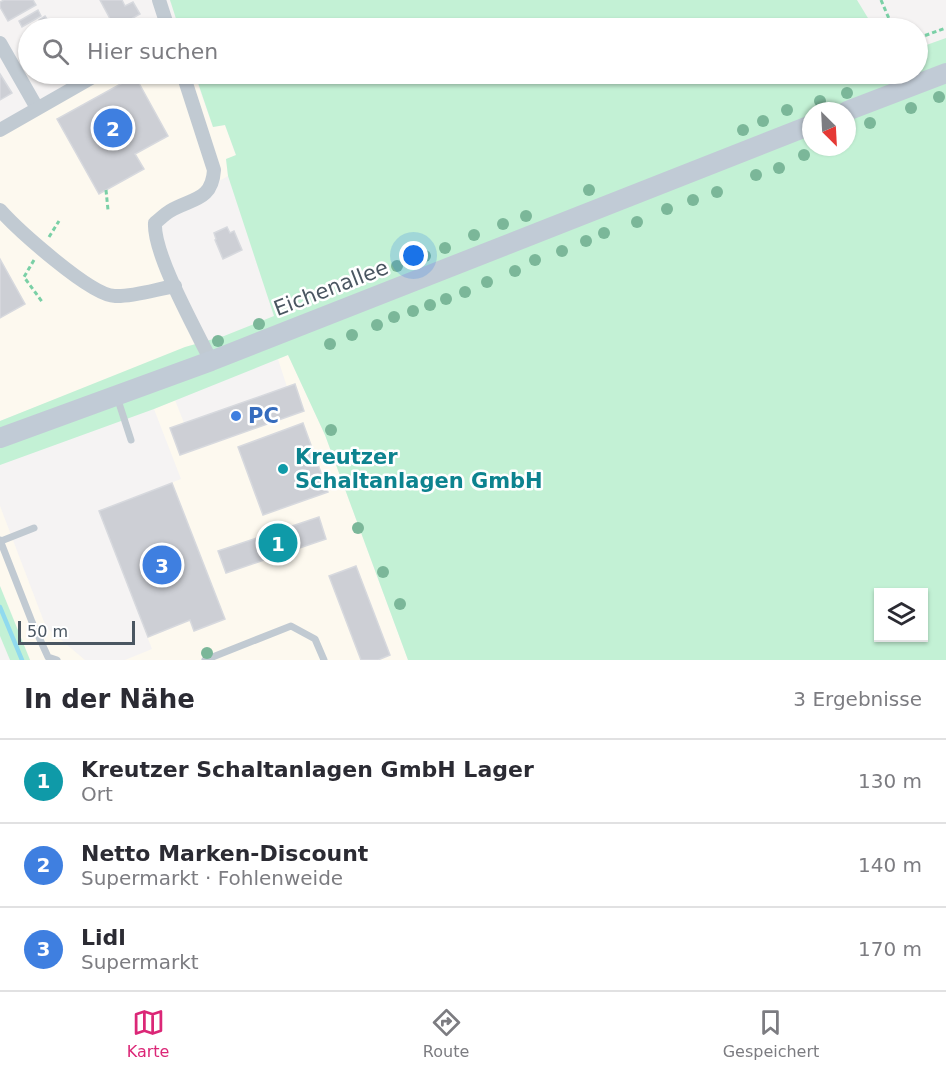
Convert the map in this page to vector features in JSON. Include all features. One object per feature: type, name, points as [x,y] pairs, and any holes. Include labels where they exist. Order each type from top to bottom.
[{"type":"street","points":[[159,0],[165,18]]},
{"type":"street","points":[[0,43],[18,75]]},
{"type":"street","points":[[928,80],[946,73]]},
{"type":"street","points":[[23,84],[37,108]]},
{"type":"street","points":[[0,130],[80,84]]},
{"type":"street","points":[[186,84],[214,170],[214,180],[202,197],[170,211],[155,223],[154,235],[175,286],[211,361]]},
{"type":"street","points":[[856,108],[917,84]]},
{"type":"street","name":"Eichenallee","points":[[0,438],[211,361],[802,129]]},
{"type":"street","points":[[0,210],[14,226],[24,232],[41,249],[96,290],[113,296],[175,286]]},
{"type":"lane","points":[[117,395],[131,440]]},
{"type":"lane","points":[[34,528],[0,540],[48,657],[57,660]]},
{"type":"lane","points":[[204,660],[291,626],[315,639],[324,660]]},
{"type":"path","points":[[881,0],[889,18]]},
{"type":"path","points":[[928,34],[946,28]]},
{"type":"path","points":[[106,190],[108,210]]},
{"type":"shaded area","points":[[89,84],[198,84],[213,127],[225,125],[236,156],[226,159],[228,176],[159,215],[154,243],[197,344],[0,421],[0,133]]},
{"type":"shaded area","points":[[288,355],[325,435],[408,660],[125,660],[152,649],[99,511],[181,479],[154,409],[175,400],[184,423],[287,387],[278,359]]},
{"type":"shaded area","points":[[0,506],[46,627],[85,660],[30,660],[0,586]]},
{"type":"green space","points":[[170,0],[857,0],[868,18],[176,18]]},
{"type":"green space","points":[[946,38],[946,660],[408,660],[325,435],[288,355],[154,409],[0,465],[0,421],[185,347],[224,336],[274,316],[228,176],[226,159],[236,155],[225,125],[213,127],[198,84],[928,84],[928,44]]},
{"type":"green space","points":[[0,586],[30,660],[10,660],[0,636]]},
{"type":"building","points":[[33,0],[36,5],[8,21],[0,7],[0,2]]},
{"type":"building","points":[[100,0],[122,0],[125,6],[133,2],[140,14],[133,18],[110,18]]},
{"type":"building","points":[[38,10],[41,16],[38,18],[24,18]]},
{"type":"building","points":[[0,74],[12,93],[0,100]]},
{"type":"building","points":[[120,84],[139,84],[168,136],[135,154],[144,169],[99,194],[57,119]]},
{"type":"building","points":[[227,227],[230,233],[234,231],[242,250],[223,259],[214,233]]},
{"type":"building","points":[[0,259],[25,304],[0,318]]},
{"type":"building","points":[[295,384],[304,411],[180,455],[170,428]]},
{"type":"building","name":"Kreutzer Schaltanlagen GmbH","points":[[303,423],[328,492],[263,515],[238,447]]},
{"type":"building","points":[[172,483],[225,619],[194,631],[190,620],[148,637],[99,511]]},
{"type":"building","points":[[319,517],[326,539],[226,573],[218,551]]},
{"type":"building","points":[[356,566],[390,655],[378,660],[361,660],[329,576]]},
{"type":"waterway","points":[[0,607],[22,660]]},
{"type":"place","name":"Netto Marken-Discount","points":[[113,128]]},
{"type":"place","name":"PC","points":[[236,416]]},
{"type":"place","name":"Kreutzer Schaltanlagen GmbH","points":[[283,469]]},
{"type":"place","name":"Kreutzer Schaltanlagen GmbH Lager","points":[[278,543]]},
{"type":"place","name":"Lidl","points":[[162,565]]}]
